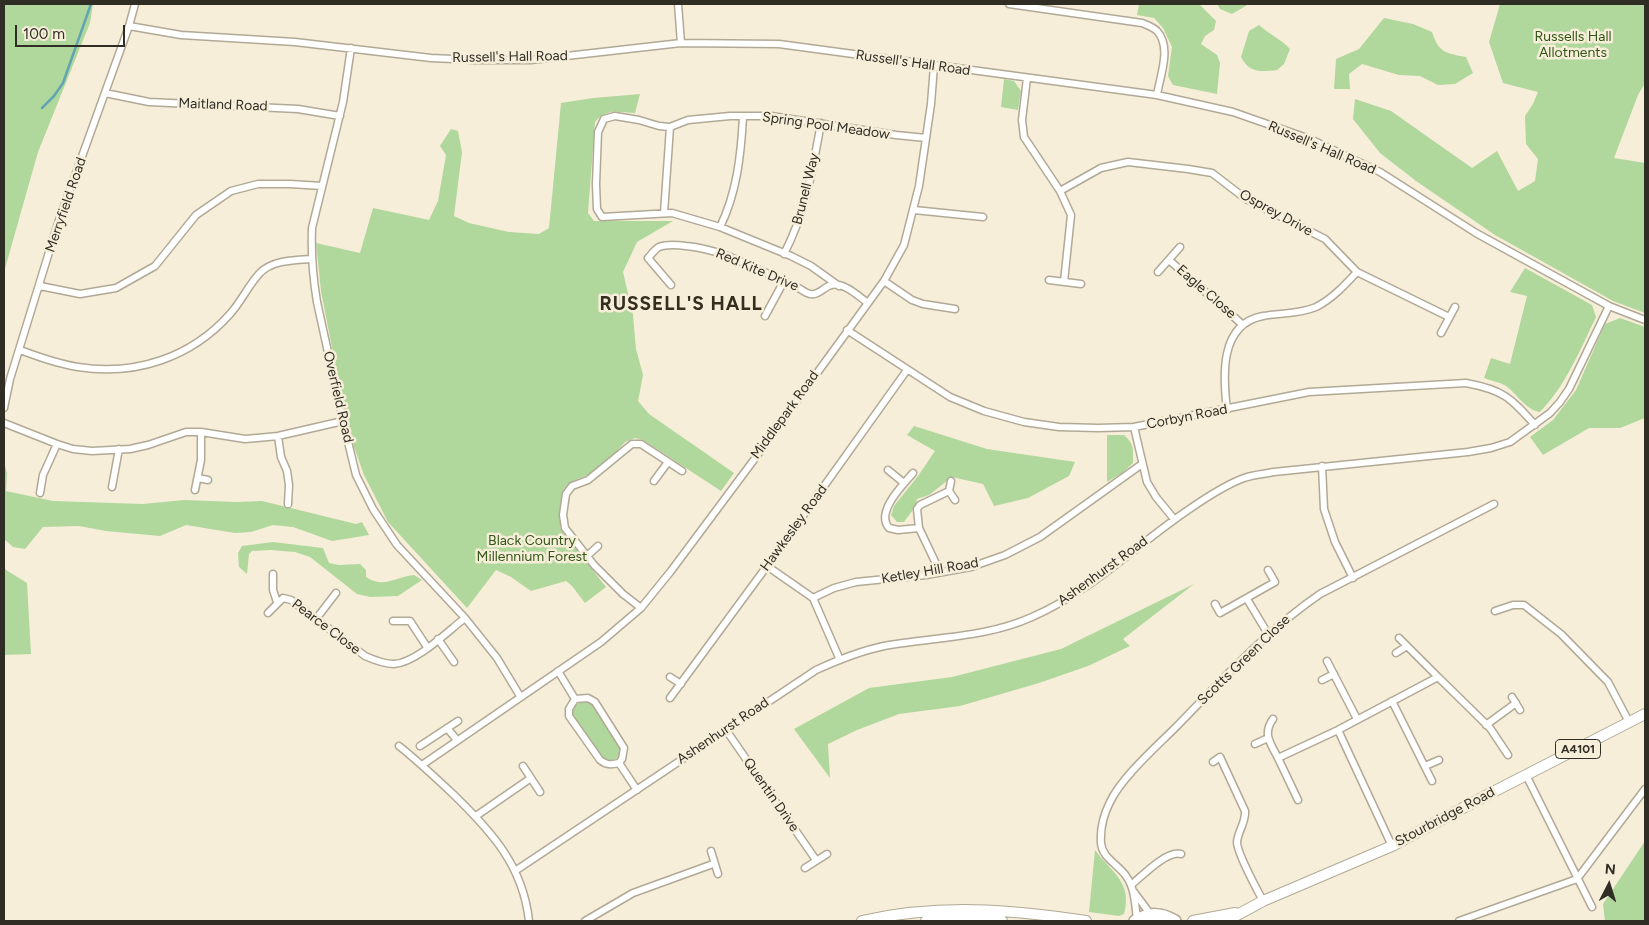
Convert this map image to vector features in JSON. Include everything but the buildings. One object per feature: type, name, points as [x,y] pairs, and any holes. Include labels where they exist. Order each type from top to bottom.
[{"type":"highway","points":[[1136,920],[1150,915],[1166,916],[1175,921]]},
{"type":"main road","name":"Stourbridge Road","points":[[1226,921],[1243,917],[1262,901],[1392,846],[1645,714]]},
{"type":"main road","points":[[862,921],[900,914],[947,910],[994,910],[1086,921]]},
{"type":"main road","name":"Stourbridge Road","points":[[1193,921],[1243,917]]},
{"type":"main road","points":[[926,921],[1002,921]]},
{"type":"street","name":"Merryfield Road","points":[[4,408],[10,379],[58,223],[106,93],[135,4]]},
{"type":"street","points":[[678,4],[681,43]]},
{"type":"street","points":[[1009,4],[1142,23],[1151,27],[1160,36],[1164,50],[1157,95]]},
{"type":"street","name":"Russell's Hall Road","points":[[129,26],[181,35],[295,42],[433,58],[531,60],[681,43],[779,44],[1157,95],[1233,112],[1310,140],[1371,168],[1476,233],[1609,306],[1645,320]]},
{"type":"street","name":"Overfield Road","points":[[351,48],[340,116],[312,228],[312,259],[313,282],[317,302],[356,475],[373,509],[396,545],[465,618],[497,658],[520,696]]},
{"type":"street","name":"Middlepark Road","points":[[422,764],[601,642],[641,608],[746,470],[884,281],[904,245],[919,186],[931,104],[934,66]]},
{"type":"street","points":[[1026,78],[1022,120],[1024,137],[1060,191],[1071,215],[1064,282]]},
{"type":"street","name":"Maitland Road","points":[[106,93],[149,102],[298,109],[340,116]]},
{"type":"street","name":"Spring Pool Meadow","points":[[839,286],[811,266],[784,254],[720,227],[672,213],[602,217],[599,214],[596,201],[598,132],[604,119],[615,116],[670,127],[688,120],[771,116],[926,138]]},
{"type":"street","points":[[720,227],[736,181],[743,117]]},
{"type":"street","name":"Brunell Way","points":[[784,254],[803,212],[821,123]]},
{"type":"street","points":[[664,213],[670,127]]},
{"type":"street","name":"Osprey Drive","points":[[1060,191],[1101,168],[1128,162],[1188,169],[1212,174],[1246,199],[1325,239],[1357,272],[1449,317]]},
{"type":"street","points":[[40,286],[80,294],[116,288],[155,266],[196,215],[232,191],[258,184],[322,186]]},
{"type":"street","points":[[914,210],[983,217]]},
{"type":"street","name":"Red Kite Drive","points":[[672,285],[648,258],[659,247],[676,245],[700,248],[733,257],[768,272],[810,294],[816,294],[832,285],[839,286]]},
{"type":"street","name":"Eagle Close","points":[[1158,272],[1180,247]]},
{"type":"street","points":[[20,350],[53,362],[78,367],[101,369],[142,367],[162,360],[200,341],[214,330],[230,314],[259,273],[266,268],[292,260],[312,259]]},
{"type":"street","name":"Eagle Close","points":[[1169,260],[1243,325]]},
{"type":"street","points":[[1227,410],[1224,383],[1227,353],[1236,330],[1258,317],[1315,308],[1331,297],[1357,272]]},
{"type":"street","points":[[1049,280],[1081,284]]},
{"type":"street","points":[[765,316],[784,281]]},
{"type":"street","points":[[884,281],[912,300],[922,304],[955,309]]},
{"type":"street","points":[[839,286],[849,290],[868,303]]},
{"type":"street","name":"Ashenhurst Road","points":[[516,871],[816,670],[840,660],[882,647],[995,630],[1030,618],[1063,602],[1094,582],[1174,519],[1206,498],[1244,478],[1322,466],[1468,452],[1510,442],[1535,425],[1560,402],[1569,389],[1609,306]]},
{"type":"street","points":[[1441,333],[1455,307]]},
{"type":"street","name":"Corbyn Road","points":[[847,330],[950,397],[984,411],[1024,422],[1059,427],[1134,427],[1327,390],[1466,383],[1492,389],[1507,396],[1515,402],[1535,425]]},
{"type":"street","name":"Hawkesley Road","points":[[670,698],[907,370]]},
{"type":"street","points":[[4,423],[57,444],[92,451],[130,449],[186,432],[201,432],[245,439],[278,436],[343,421]]},
{"type":"street","points":[[1134,427],[1147,482],[1156,497],[1174,519]]},
{"type":"street","points":[[195,490],[201,460],[201,432]]},
{"type":"street","points":[[278,436],[280,457],[287,471],[289,486],[288,504]]},
{"type":"street","points":[[40,493],[43,476],[57,444]]},
{"type":"street","points":[[641,608],[623,594],[587,556],[565,528],[563,515],[566,494],[572,486],[588,480],[632,444],[641,444],[682,471]]},
{"type":"street","points":[[112,487],[119,449]]},
{"type":"street","points":[[654,481],[668,462]]},
{"type":"street","name":"Ketley Hill Road","points":[[813,598],[834,588],[856,582],[971,567],[1005,555],[1031,541],[1142,464]]},
{"type":"street","points":[[1322,466],[1324,509],[1335,542],[1353,578]]},
{"type":"street","points":[[888,470],[904,483]]},
{"type":"street","points":[[913,473],[885,512],[885,524],[888,528],[898,530],[919,528]]},
{"type":"street","points":[[198,478],[208,480]]},
{"type":"street","points":[[951,481],[949,491],[955,500]]},
{"type":"street","points":[[940,572],[919,528],[917,509],[920,505],[949,491]]},
{"type":"street","name":"Scotts Green Close","points":[[1150,915],[1125,874],[1102,848],[1103,820],[1110,802],[1118,789],[1142,761],[1268,634],[1294,612],[1320,594],[1494,504]]},
{"type":"street","points":[[587,556],[598,546]]},
{"type":"street","points":[[767,566],[813,598],[840,660]]},
{"type":"street","points":[[1215,604],[1220,612],[1247,599],[1275,582],[1268,570]]},
{"type":"street","points":[[273,574],[273,590],[277,602]]},
{"type":"street","points":[[316,620],[336,593]]},
{"type":"street","name":"Pearce Close","points":[[268,613],[283,598],[292,600],[364,656],[394,664],[405,662],[412,658],[465,618]]},
{"type":"street","points":[[1247,599],[1268,634]]},
{"type":"street","points":[[1495,611],[1514,604],[1524,605],[1561,634],[1608,682],[1629,722]]},
{"type":"street","points":[[393,621],[410,621],[427,647]]},
{"type":"street","points":[[1399,638],[1486,725],[1508,755]]},
{"type":"street","points":[[438,639],[454,662]]},
{"type":"street","points":[[1396,652],[1407,646]]},
{"type":"street","points":[[1327,661],[1357,719]]},
{"type":"street","points":[[558,671],[576,699]]},
{"type":"street","points":[[1322,680],[1334,674]]},
{"type":"street","points":[[670,677],[681,684]]},
{"type":"street","points":[[1278,758],[1338,730],[1438,677]]},
{"type":"street","points":[[1512,696],[1520,710]]},
{"type":"street","points":[[588,698],[595,702],[624,748],[622,759],[619,763],[604,764],[570,716],[569,709],[576,699],[588,698]]},
{"type":"street","points":[[1392,701],[1432,781]]},
{"type":"street","points":[[1486,725],[1516,703]]},
{"type":"street","points":[[1273,719],[1268,726],[1268,738],[1298,800]]},
{"type":"street","points":[[420,746],[458,721]]},
{"type":"street","points":[[447,728],[457,740]]},
{"type":"street","name":"Quentin Drive","points":[[726,730],[816,860]]},
{"type":"street","points":[[1338,730],[1392,846]]},
{"type":"street","points":[[1255,744],[1268,738]]},
{"type":"street","points":[[1494,750],[1501,745]]},
{"type":"street","points":[[399,746],[422,764],[476,816],[501,845],[516,871],[525,896],[529,921]]},
{"type":"street","points":[[1213,762],[1220,757],[1245,811],[1238,838],[1238,848],[1262,901]]},
{"type":"street","points":[[1425,766],[1438,760]]},
{"type":"street","points":[[619,763],[637,790]]},
{"type":"street","points":[[523,766],[540,792]]},
{"type":"street","points":[[1526,775],[1592,907]]},
{"type":"street","points":[[476,816],[531,778]]},
{"type":"street","points":[[1458,921],[1577,879],[1645,789]]},
{"type":"street","points":[[711,851],[713,864],[718,874]]},
{"type":"street","points":[[805,868],[827,854]]},
{"type":"street","points":[[1132,888],[1164,858],[1172,854],[1181,854]]},
{"type":"street","points":[[585,921],[633,894],[713,864]]},
{"type":"street","name":"Scotts Green Close","points":[[1132,888],[1136,920]]},
{"type":"green space","points":[[4,4],[93,4],[90,23],[38,152],[4,272]]},
{"type":"green space","points":[[1139,4],[1199,4],[1216,21],[1214,30],[1205,36],[1201,44],[1217,55],[1220,63],[1217,94],[1173,85],[1168,76],[1172,47],[1163,28],[1154,18],[1137,15]]},
{"type":"green space","points":[[1217,4],[1249,4],[1232,14],[1220,9]]},
{"type":"green space","name":"Russells Hall Allotments","points":[[1500,4],[1645,4],[1645,83],[1638,95],[1614,158],[1645,163],[1645,313],[1613,301],[1495,235],[1416,181],[1380,153],[1353,119],[1355,99],[1391,111],[1472,168],[1497,151],[1518,191],[1535,181],[1538,159],[1526,144],[1525,116],[1538,92],[1503,83],[1489,42]]},
{"type":"green space","points":[[1384,18],[1413,24],[1432,32],[1437,44],[1444,51],[1466,57],[1473,73],[1455,84],[1438,85],[1420,76],[1399,75],[1362,64],[1349,74],[1350,89],[1334,89],[1336,59],[1359,49]]},
{"type":"green space","points":[[1259,25],[1290,49],[1284,64],[1277,70],[1252,69],[1241,57],[1249,31]]},
{"type":"green space","points":[[1004,79],[1014,81],[1021,91],[1018,110],[1001,107]]},
{"type":"green space","name":"Black Country Millennium Forest","points":[[640,94],[635,113],[608,113],[595,122],[588,213],[594,221],[673,221],[637,242],[623,272],[633,315],[636,349],[643,375],[638,401],[649,414],[734,473],[721,491],[643,440],[635,438],[625,442],[590,474],[566,486],[562,493],[559,515],[561,530],[606,587],[585,603],[566,581],[531,591],[511,577],[496,570],[467,608],[388,522],[364,475],[348,430],[321,291],[316,243],[360,253],[373,208],[429,220],[438,201],[446,155],[440,146],[451,129],[458,131],[462,152],[454,216],[469,223],[509,232],[539,234],[549,228],[561,103]]},
{"type":"green space","points":[[1525,268],[1592,305],[1596,317],[1565,379],[1540,412],[1526,405],[1506,386],[1484,378],[1491,358],[1510,364],[1527,296],[1510,292]]},
{"type":"green space","points":[[1620,318],[1645,327],[1645,418],[1620,428],[1589,428],[1543,455],[1530,437],[1553,420],[1576,390],[1605,324]]},
{"type":"green space","points":[[914,426],[987,449],[1075,462],[1069,476],[1028,498],[994,506],[983,484],[952,477],[929,495],[917,499],[915,507],[904,522],[897,522],[891,515],[894,506],[935,451],[907,435]]},
{"type":"green space","points":[[1107,435],[1124,435],[1128,439],[1133,448],[1133,463],[1122,473],[1107,482]]},
{"type":"green space","points":[[4,462],[7,473],[6,491],[53,501],[143,504],[184,500],[262,501],[356,524],[362,522],[369,535],[332,541],[293,527],[273,525],[251,532],[235,533],[186,525],[160,536],[106,531],[79,526],[43,527],[25,549],[13,547],[4,539]]},
{"type":"green space","points":[[273,542],[323,548],[329,563],[339,565],[360,564],[366,570],[366,577],[378,582],[414,575],[422,580],[398,596],[370,597],[357,594],[310,557],[295,552],[252,551],[249,554],[247,574],[239,567],[238,553],[242,546]]},
{"type":"green space","points":[[4,567],[27,583],[31,654],[4,655]]},
{"type":"green space","points":[[1194,584],[1123,639],[1130,646],[1088,666],[1039,683],[960,706],[899,714],[857,730],[828,744],[830,778],[794,729],[869,688],[952,677],[1061,649]]},
{"type":"green space","points":[[581,701],[590,702],[594,705],[622,749],[615,760],[609,761],[602,758],[573,715],[573,708]]},
{"type":"green space","points":[[1645,841],[1645,921],[1605,921],[1603,904]]},
{"type":"green space","points":[[1095,850],[1114,871],[1123,885],[1126,894],[1124,914],[1119,916],[1089,912]]},
{"type":"waterway","points":[[42,108],[63,83],[91,4]]},
{"type":"district","name":"RUSSELL'S HALL","points":[[681,304]]}]
